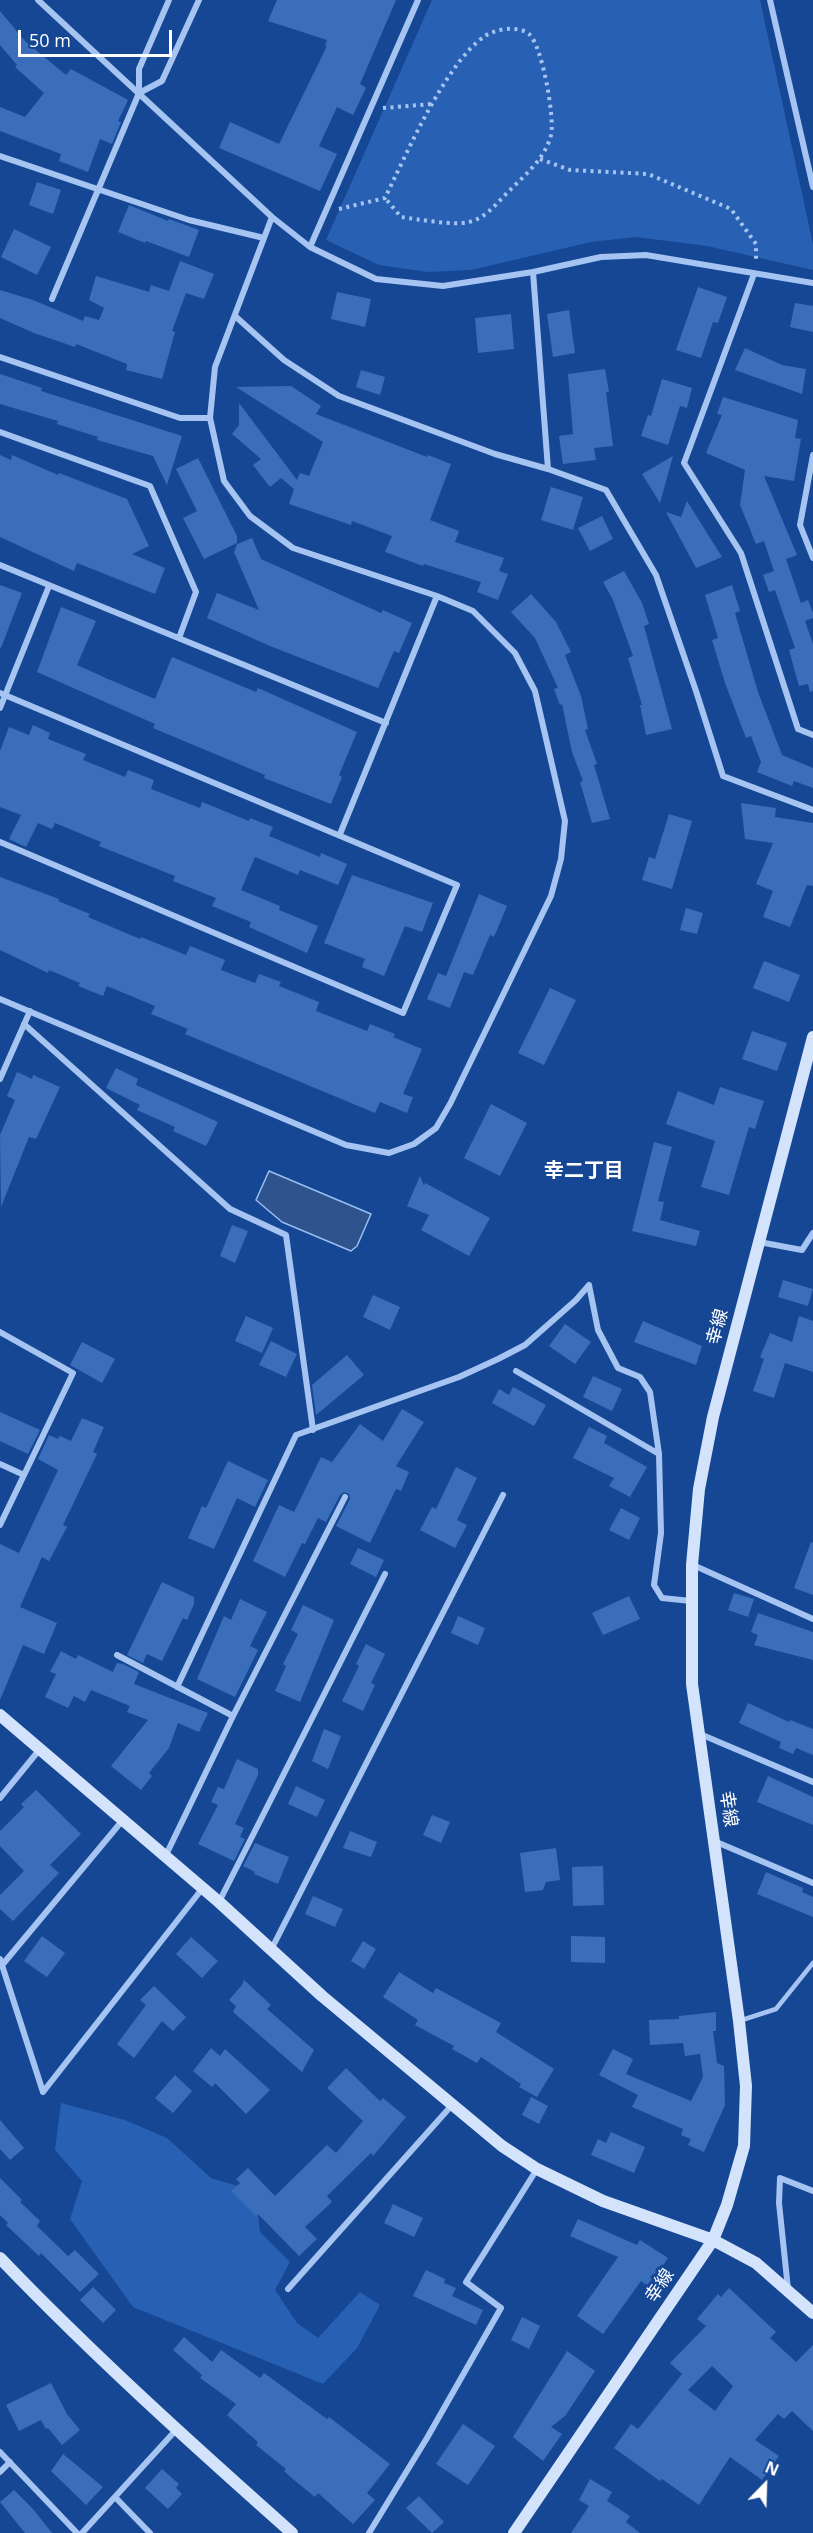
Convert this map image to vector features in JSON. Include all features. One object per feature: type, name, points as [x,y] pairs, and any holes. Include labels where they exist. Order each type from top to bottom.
[{"type":"street","points":[[38,0],[272,217],[310,247],[376,279],[443,286],[533,272],[601,256],[646,255],[813,284]]},
{"type":"street","points":[[52,299],[100,190],[139,93],[139,69],[169,0]]},
{"type":"street","points":[[139,93],[162,81],[200,0]]},
{"type":"street","points":[[310,247],[418,0]]},
{"type":"street","points":[[770,0],[813,187]]},
{"type":"street","points":[[0,156],[189,220],[264,238]]},
{"type":"street","points":[[0,999],[346,1144],[389,1153],[414,1144],[436,1128],[450,1104],[551,896],[561,859],[565,821],[535,692],[515,652],[473,611],[437,596],[293,548],[250,516],[224,481],[210,418],[215,367],[272,217]]},
{"type":"street","points":[[533,272],[548,469]]},
{"type":"street","points":[[754,274],[684,463],[741,553],[798,729],[813,735]]},
{"type":"street","points":[[235,316],[285,360],[339,396],[495,454],[548,469],[606,490],[656,575],[723,776],[813,810]]},
{"type":"street","points":[[0,357],[180,418],[210,418]]},
{"type":"street","points":[[0,432],[150,486],[196,592],[179,638]]},
{"type":"street","points":[[813,455],[800,525],[813,558]]},
{"type":"street","points":[[0,565],[386,723]]},
{"type":"street","points":[[0,708],[3,694],[49,586]]},
{"type":"street","points":[[340,834],[437,596]]},
{"type":"street","points":[[0,842],[403,1013],[457,885],[3,694]]},
{"type":"street","points":[[0,1079],[30,1011]]},
{"type":"street","points":[[24,1024],[230,1209],[286,1235],[314,1430]]},
{"type":"street","name":"幸線","points":[[514,2533],[713,2240],[727,2205],[744,2146],[746,2086],[739,2021],[692,1684],[692,1565],[699,1489],[713,1417],[813,1037]]},
{"type":"street","points":[[759,1242],[802,1250],[813,1233]]},
{"type":"street","points":[[177,1687],[296,1435],[459,1377],[525,1345],[576,1300],[589,1285],[598,1330],[618,1368],[639,1377],[650,1392],[659,1454],[661,1533],[654,1585],[662,1598],[691,1601]]},
{"type":"street","points":[[0,1332],[73,1373],[0,1525]]},
{"type":"street","points":[[516,1371],[659,1454]]},
{"type":"street","points":[[0,1464],[24,1475]]},
{"type":"street","points":[[272,1948],[503,1495]]},
{"type":"street","points":[[165,1857],[233,1716],[345,1497]]},
{"type":"street","points":[[692,1565],[813,1619]]},
{"type":"street","points":[[219,1902],[385,1574]]},
{"type":"street","points":[[117,1655],[233,1716]]},
{"type":"street","points":[[0,1715],[272,1948],[322,1996],[502,2146],[537,2169],[603,2201],[713,2240],[756,2263],[813,2313]]},
{"type":"street","points":[[698,1734],[813,1782]]},
{"type":"street","points":[[0,1798],[40,1749]]},
{"type":"street","points":[[122,1821],[1,1962],[43,2092],[202,1889]]},
{"type":"street","points":[[714,1841],[813,1883]]},
{"type":"street","points":[[288,2289],[452,2105]]},
{"type":"street","points":[[369,2533],[427,2438],[501,2308],[466,2282],[537,2169]]},
{"type":"street","points":[[789,2293],[779,2204],[780,2178],[813,2191]]},
{"type":"street","points":[[0,2259],[49,2310],[176,2430],[292,2533]]},
{"type":"street","points":[[82,2533],[176,2430]]},
{"type":"street","points":[[0,2452],[77,2533]]},
{"type":"street","points":[[0,2472],[10,2462]]},
{"type":"street","points":[[115,2497],[150,2533]]},
{"type":"lane","points":[[739,2021],[776,2009],[813,1963]]},
{"type":"path","points":[[325,214],[384,198],[432,104],[465,56],[486,35],[512,28],[529,34],[538,48],[552,108],[551,134],[540,159],[484,216],[467,223],[400,217],[384,198]]},
{"type":"path","points":[[370,109],[432,104]]},
{"type":"path","points":[[540,159],[570,170],[648,174],[731,209],[756,244],[754,274]]},
{"type":"shaded area","points":[[432,0],[760,0],[813,244],[813,270],[707,246],[636,237],[591,242],[471,270],[428,272],[379,265],[326,240]]},
{"type":"shaded area","points":[[269,1171],[371,1214],[357,1246],[351,1251],[282,1222],[256,1200]]},
{"type":"shaded area","points":[[61,2103],[125,2120],[167,2138],[211,2178],[255,2191],[260,2232],[290,2262],[275,2290],[297,2323],[318,2338],[360,2292],[380,2305],[357,2348],[323,2384],[133,2307],[70,2219],[82,2181],[55,2150]]},
{"type":"building","points":[[277,0],[396,0],[360,84],[366,88],[353,115],[337,107],[319,146],[337,154],[320,191],[219,148],[230,122],[279,144],[327,46],[325,46],[327,40],[268,21]]},
{"type":"building","points":[[0,11],[25,41],[66,75],[71,69],[128,100],[118,121],[121,122],[112,144],[100,139],[88,172],[59,161],[61,154],[0,131],[0,107],[25,117],[44,93],[15,67],[17,65],[0,45]]},
{"type":"building","points":[[37,182],[61,190],[53,214],[29,205]]},
{"type":"building","points":[[129,205],[168,221],[169,219],[199,230],[189,257],[118,232]]},
{"type":"building","points":[[14,229],[51,247],[37,275],[1,257]]},
{"type":"building","points":[[180,261],[214,274],[204,299],[186,293],[172,331],[175,332],[162,379],[126,370],[127,364],[76,344],[75,347],[34,333],[0,318],[0,290],[33,300],[83,321],[85,316],[99,320],[104,308],[89,300],[96,276],[149,292],[151,285],[169,291]]},
{"type":"building","points":[[698,287],[727,297],[718,323],[713,322],[701,358],[676,350]]},
{"type":"building","points":[[337,292],[371,299],[365,327],[331,319]]},
{"type":"building","points":[[795,303],[813,306],[813,332],[790,327]]},
{"type":"building","points":[[569,310],[575,353],[553,357],[547,314]]},
{"type":"building","points":[[511,314],[514,349],[478,353],[475,318]]},
{"type":"building","points":[[745,348],[782,365],[806,369],[802,394],[735,370]]},
{"type":"building","points":[[605,369],[613,446],[594,448],[596,460],[563,464],[559,436],[573,434],[568,374]]},
{"type":"building","points":[[361,370],[385,377],[380,395],[356,387]]},
{"type":"building","points":[[0,374],[42,388],[41,391],[182,436],[167,485],[153,456],[97,440],[98,437],[57,424],[58,421],[0,404]]},
{"type":"building","points":[[662,379],[692,388],[687,408],[680,406],[668,445],[641,436],[648,415],[651,416]]},
{"type":"building","points":[[291,386],[321,406],[316,414],[451,464],[430,520],[459,531],[455,542],[504,558],[499,571],[508,574],[498,600],[477,592],[481,582],[424,564],[423,566],[385,552],[392,536],[352,521],[351,525],[289,504],[294,489],[281,478],[270,487],[253,465],[261,459],[232,434],[239,425],[239,403],[297,480],[300,473],[309,476],[323,442],[236,387]]},
{"type":"building","points":[[723,397],[798,420],[795,438],[801,439],[794,481],[764,476],[797,555],[786,559],[801,603],[808,600],[813,613],[813,618],[805,621],[813,644],[813,691],[810,692],[808,684],[799,686],[789,650],[795,648],[775,590],[769,592],[763,575],[774,571],[764,541],[756,544],[740,505],[745,470],[706,453],[722,415],[717,414]]},
{"type":"building","points":[[0,455],[11,460],[12,455],[58,475],[59,473],[127,499],[149,546],[132,554],[165,568],[155,594],[77,563],[74,571],[0,537]]},
{"type":"building","points":[[673,456],[660,503],[642,474]]},
{"type":"building","points":[[198,458],[237,536],[237,543],[204,559],[183,518],[197,511],[176,469]]},
{"type":"building","points":[[551,487],[583,497],[573,530],[541,520]]},
{"type":"building","points":[[687,501],[722,557],[696,568],[666,512],[681,517]]},
{"type":"building","points":[[602,516],[613,539],[590,551],[578,528]]},
{"type":"building","points":[[252,538],[261,559],[381,613],[383,610],[412,623],[399,653],[394,651],[378,688],[270,646],[207,618],[217,593],[259,610],[234,552],[237,544]]},
{"type":"building","points":[[624,571],[642,603],[649,624],[644,626],[672,729],[646,735],[640,705],[642,705],[628,658],[633,656],[613,600],[603,582]]},
{"type":"building","points":[[0,585],[22,593],[1,648],[0,647]]},
{"type":"building","points":[[732,585],[740,611],[735,613],[758,692],[782,755],[813,768],[813,788],[794,781],[792,786],[757,772],[761,762],[751,736],[746,738],[725,683],[712,640],[718,638],[705,595]]},
{"type":"building","points":[[531,594],[556,622],[571,652],[565,655],[581,696],[588,729],[585,730],[597,764],[594,765],[610,819],[592,823],[580,782],[583,781],[572,752],[562,704],[560,705],[554,689],[558,688],[535,638],[511,612]]},
{"type":"building","points":[[61,607],[96,621],[77,665],[155,699],[172,657],[256,692],[258,688],[357,732],[339,775],[342,777],[331,804],[264,778],[265,775],[153,728],[155,724],[37,672]]},
{"type":"building","points":[[33,725],[50,733],[48,739],[86,754],[83,760],[125,777],[128,770],[154,780],[151,789],[200,808],[202,802],[249,821],[250,818],[273,827],[269,836],[320,857],[321,853],[347,864],[338,885],[300,870],[298,875],[255,857],[241,890],[280,906],[279,910],[318,926],[307,953],[249,927],[251,922],[212,906],[216,898],[173,881],[175,876],[99,846],[101,842],[55,823],[52,829],[38,823],[26,847],[9,839],[21,815],[0,807],[0,751],[9,727],[29,735]]},
{"type":"building","points":[[741,803],[776,808],[775,817],[813,823],[813,886],[807,885],[790,927],[763,917],[773,891],[756,884],[773,843],[745,839]]},
{"type":"building","points":[[669,814],[692,821],[672,889],[642,880],[649,857],[655,859]]},
{"type":"building","points":[[352,875],[433,903],[422,932],[405,926],[384,976],[362,967],[365,959],[324,943]]},
{"type":"building","points":[[0,877],[59,899],[58,901],[90,914],[88,917],[140,939],[141,937],[186,955],[190,946],[225,960],[221,970],[255,983],[259,974],[281,982],[279,986],[319,1002],[316,1011],[367,1031],[370,1024],[395,1034],[393,1037],[422,1049],[403,1094],[413,1097],[407,1113],[380,1102],[375,1113],[185,1034],[188,1029],[151,1014],[155,1006],[107,986],[103,996],[78,986],[80,983],[49,970],[48,973],[0,950]]},
{"type":"building","points":[[479,894],[507,906],[494,937],[490,935],[473,975],[464,972],[450,1008],[427,999],[438,973],[446,976]]},
{"type":"building","points":[[686,908],[703,913],[697,934],[680,930]]},
{"type":"building","points":[[764,961],[800,975],[789,1002],[753,988]]},
{"type":"building","points":[[550,988],[576,1000],[544,1065],[518,1053]]},
{"type":"building","points":[[752,1031],[787,1043],[777,1071],[742,1059]]},
{"type":"building","points":[[116,1068],[138,1079],[136,1085],[218,1122],[206,1146],[173,1131],[175,1127],[137,1110],[140,1105],[106,1088]]},
{"type":"building","points":[[17,1072],[32,1079],[33,1075],[60,1087],[36,1139],[29,1137],[1,1207],[0,1135],[15,1100],[7,1096]]},
{"type":"building","points":[[720,1087],[764,1101],[755,1129],[749,1127],[729,1195],[701,1187],[715,1141],[666,1124],[678,1091],[714,1105]]},
{"type":"building","points":[[491,1104],[527,1123],[500,1176],[464,1158]]},
{"type":"building","points":[[654,1142],[672,1147],[658,1201],[664,1202],[660,1220],[700,1231],[696,1246],[632,1231]]},
{"type":"building","points":[[420,1176],[424,1186],[425,1183],[490,1218],[469,1256],[421,1230],[429,1215],[407,1206]]},
{"type":"building","points":[[232,1225],[248,1231],[235,1263],[220,1256]]},
{"type":"building","points":[[783,1280],[813,1289],[808,1306],[778,1297]]},
{"type":"building","points":[[373,1295],[400,1307],[390,1330],[363,1317]]},
{"type":"building","points":[[246,1316],[273,1328],[262,1353],[235,1341]]},
{"type":"building","points":[[799,1316],[813,1321],[813,1372],[785,1363],[774,1398],[753,1391],[764,1359],[760,1357],[770,1333],[792,1342]]},
{"type":"building","points":[[643,1321],[702,1346],[696,1365],[634,1342]]},
{"type":"building","points":[[565,1324],[591,1342],[575,1364],[549,1346]]},
{"type":"building","points":[[271,1341],[297,1354],[286,1377],[259,1365]]},
{"type":"building","points":[[82,1342],[115,1359],[102,1383],[70,1365]]},
{"type":"building","points":[[347,1355],[364,1375],[316,1415],[312,1385]]},
{"type":"building","points":[[593,1376],[622,1389],[612,1411],[583,1397]]},
{"type":"building","points":[[513,1387],[546,1405],[534,1426],[492,1403],[499,1389],[509,1395]]},
{"type":"building","points":[[402,1409],[424,1422],[396,1466],[409,1472],[401,1491],[396,1489],[370,1543],[336,1526],[350,1499],[349,1494],[344,1492],[340,1495],[326,1522],[318,1518],[285,1577],[253,1561],[279,1505],[294,1512],[321,1457],[332,1462],[360,1424],[383,1441]]},
{"type":"building","points":[[0,1412],[40,1430],[28,1454],[0,1441]]},
{"type":"building","points":[[82,1418],[104,1427],[93,1452],[97,1454],[63,1525],[67,1527],[49,1561],[42,1557],[20,1607],[57,1623],[44,1654],[23,1645],[0,1700],[0,1544],[19,1553],[58,1470],[38,1459],[49,1435],[58,1439],[60,1436],[71,1441]]},
{"type":"building","points":[[589,1427],[607,1436],[604,1443],[647,1467],[630,1497],[609,1486],[614,1478],[573,1458]]},
{"type":"building","points":[[228,1461],[268,1480],[255,1507],[237,1498],[214,1549],[188,1538],[202,1506],[206,1508]]},
{"type":"building","points":[[456,1467],[477,1478],[457,1520],[467,1525],[455,1548],[420,1530],[432,1507],[436,1509]]},
{"type":"building","points":[[621,1508],[640,1518],[629,1540],[609,1530]]},
{"type":"building","points":[[811,1542],[813,1543],[813,1595],[794,1588]]},
{"type":"building","points":[[358,1548],[384,1560],[376,1577],[350,1564]]},
{"type":"building","points":[[162,1582],[194,1597],[194,1604],[187,1620],[183,1618],[162,1661],[147,1654],[143,1663],[127,1655]]},
{"type":"building","points":[[734,1593],[754,1599],[748,1617],[728,1610]]},
{"type":"building","points":[[629,1596],[640,1619],[603,1635],[592,1613]]},
{"type":"building","points":[[240,1599],[267,1612],[250,1646],[258,1650],[235,1697],[197,1679],[224,1616],[231,1620]]},
{"type":"building","points":[[303,1605],[334,1620],[300,1702],[275,1691],[286,1666],[283,1664],[298,1634],[291,1630]]},
{"type":"building","points":[[758,1613],[813,1632],[813,1660],[754,1645],[758,1635],[751,1632]]},
{"type":"building","points":[[458,1616],[485,1628],[478,1645],[451,1633]]},
{"type":"building","points":[[366,1644],[385,1654],[371,1683],[375,1685],[363,1711],[342,1701],[359,1666],[356,1664]]},
{"type":"building","points":[[61,1651],[76,1659],[78,1655],[113,1672],[117,1663],[123,1664],[139,1672],[134,1684],[208,1713],[199,1732],[178,1723],[169,1748],[149,1773],[152,1776],[141,1790],[111,1766],[148,1720],[127,1712],[130,1706],[91,1690],[85,1702],[74,1696],[68,1708],[45,1697],[56,1674],[50,1672]]},
{"type":"building","points":[[748,1703],[789,1722],[790,1720],[813,1729],[813,1755],[796,1748],[793,1754],[779,1748],[781,1742],[739,1723]]},
{"type":"building","points":[[324,1729],[341,1736],[328,1769],[312,1761]]},
{"type":"building","points":[[237,1759],[258,1769],[258,1775],[235,1824],[244,1828],[240,1837],[245,1839],[234,1861],[198,1844],[218,1805],[211,1802],[218,1787],[224,1789]]},
{"type":"building","points":[[768,1776],[813,1797],[813,1825],[757,1802]]},
{"type":"building","points":[[296,1786],[325,1800],[317,1817],[288,1804]]},
{"type":"building","points":[[36,1790],[81,1834],[50,1865],[59,1873],[13,1921],[0,1909],[0,1895],[24,1871],[0,1846],[0,1831],[24,1807],[21,1804]]},
{"type":"building","points":[[432,1815],[450,1822],[441,1843],[423,1835]]},
{"type":"building","points":[[350,1831],[377,1842],[371,1857],[343,1848]]},
{"type":"building","points":[[255,1843],[289,1857],[278,1884],[254,1874],[255,1872],[243,1866]]},
{"type":"building","points":[[556,1848],[560,1880],[546,1882],[543,1890],[525,1892],[520,1853]]},
{"type":"building","points":[[603,1866],[604,1905],[573,1906],[572,1867]]},
{"type":"building","points":[[766,1872],[803,1888],[802,1892],[813,1897],[813,1917],[757,1894]]},
{"type":"building","points":[[313,1896],[343,1909],[335,1927],[305,1914]]},
{"type":"building","points":[[42,1936],[65,1953],[47,1977],[24,1961]]},
{"type":"building","points":[[571,1936],[605,1937],[605,1963],[571,1962]]},
{"type":"building","points":[[191,1937],[218,1961],[202,1978],[176,1954]]},
{"type":"building","points":[[363,1941],[376,1949],[364,1969],[351,1961]]},
{"type":"building","points":[[399,1972],[433,1993],[436,1988],[501,2023],[496,2032],[554,2069],[537,2097],[519,2087],[521,2084],[481,2057],[477,2063],[452,2049],[454,2046],[415,2025],[418,2020],[383,1997]]},
{"type":"building","points":[[244,1980],[271,2005],[267,2009],[314,2050],[302,2072],[233,2012],[236,2006],[229,2000]]},
{"type":"building","points":[[154,1986],[186,2017],[173,2031],[162,2021],[134,2058],[117,2044],[146,2005],[140,2000]]},
{"type":"building","points":[[716,2012],[716,2031],[713,2031],[717,2063],[724,2066],[725,2105],[704,2152],[688,2145],[691,2139],[681,2135],[683,2129],[632,2107],[638,2095],[599,2075],[613,2049],[633,2059],[626,2074],[691,2101],[703,2077],[700,2054],[685,2056],[683,2043],[650,2045],[649,2020],[679,2019],[679,2016]]},
{"type":"building","points":[[211,2048],[220,2056],[225,2049],[270,2090],[246,2114],[215,2083],[212,2087],[193,2071]]},
{"type":"building","points":[[346,2068],[380,2101],[383,2098],[406,2117],[373,2156],[371,2153],[327,2196],[332,2202],[305,2227],[317,2239],[299,2256],[258,2214],[256,2216],[231,2191],[240,2183],[236,2179],[248,2168],[275,2196],[327,2145],[336,2153],[363,2121],[327,2088]]},
{"type":"building","points":[[175,2075],[192,2091],[173,2113],[155,2098]]},
{"type":"building","points":[[531,2097],[548,2106],[539,2124],[522,2115]]},
{"type":"building","points":[[0,2120],[24,2148],[10,2160],[0,2149]]},
{"type":"building","points":[[611,2132],[645,2147],[634,2173],[591,2155],[598,2139],[606,2143]]},
{"type":"building","points":[[0,2178],[40,2221],[37,2226],[68,2256],[75,2250],[99,2274],[80,2292],[41,2253],[39,2256],[6,2225],[8,2223],[0,2215]]},
{"type":"building","points":[[393,2204],[423,2218],[414,2237],[384,2223]]},
{"type":"building","points":[[578,2219],[637,2245],[640,2240],[668,2258],[649,2287],[641,2281],[603,2334],[577,2316],[618,2257],[570,2236]]},
{"type":"building","points":[[426,2270],[445,2279],[444,2283],[456,2288],[452,2296],[483,2310],[476,2325],[413,2296]]},
{"type":"building","points":[[93,2287],[116,2310],[103,2323],[80,2300]]},
{"type":"building","points":[[729,2288],[776,2332],[770,2338],[796,2362],[813,2345],[813,2431],[792,2411],[784,2419],[778,2414],[755,2440],[779,2456],[762,2480],[730,2457],[699,2505],[614,2448],[631,2424],[638,2429],[682,2374],[670,2363],[706,2326],[697,2319],[718,2294],[721,2297]],"holes":[[[712,2366],[733,2386],[715,2411],[688,2390]]]},
{"type":"building","points":[[522,2317],[540,2326],[529,2349],[511,2340]]},
{"type":"building","points":[[184,2337],[212,2362],[221,2350],[260,2378],[264,2373],[327,2419],[329,2417],[390,2464],[367,2493],[375,2500],[353,2524],[318,2493],[315,2497],[294,2480],[284,2471],[286,2469],[256,2445],[258,2442],[227,2415],[236,2404],[200,2378],[202,2375],[173,2350]]},
{"type":"building","points":[[567,2351],[595,2371],[565,2416],[551,2427],[562,2434],[543,2461],[513,2437]]},
{"type":"building","points":[[51,2383],[67,2414],[80,2430],[62,2445],[48,2428],[46,2429],[41,2420],[19,2431],[6,2405]]},
{"type":"building","points":[[463,2424],[495,2446],[468,2485],[436,2464]]},
{"type":"building","points":[[63,2454],[103,2487],[86,2505],[51,2471]]},
{"type":"building","points":[[162,2469],[179,2484],[176,2488],[182,2494],[168,2509],[145,2488]]},
{"type":"building","points":[[590,2479],[612,2492],[607,2501],[630,2516],[626,2522],[640,2533],[571,2533],[589,2506],[579,2500]]},
{"type":"building","points":[[14,2490],[52,2533],[25,2533],[0,2502]]},
{"type":"building","points":[[419,2496],[444,2522],[432,2533],[406,2508]]},
{"type":"district","name":"幸二丁目","points":[[584,1171]]}]
